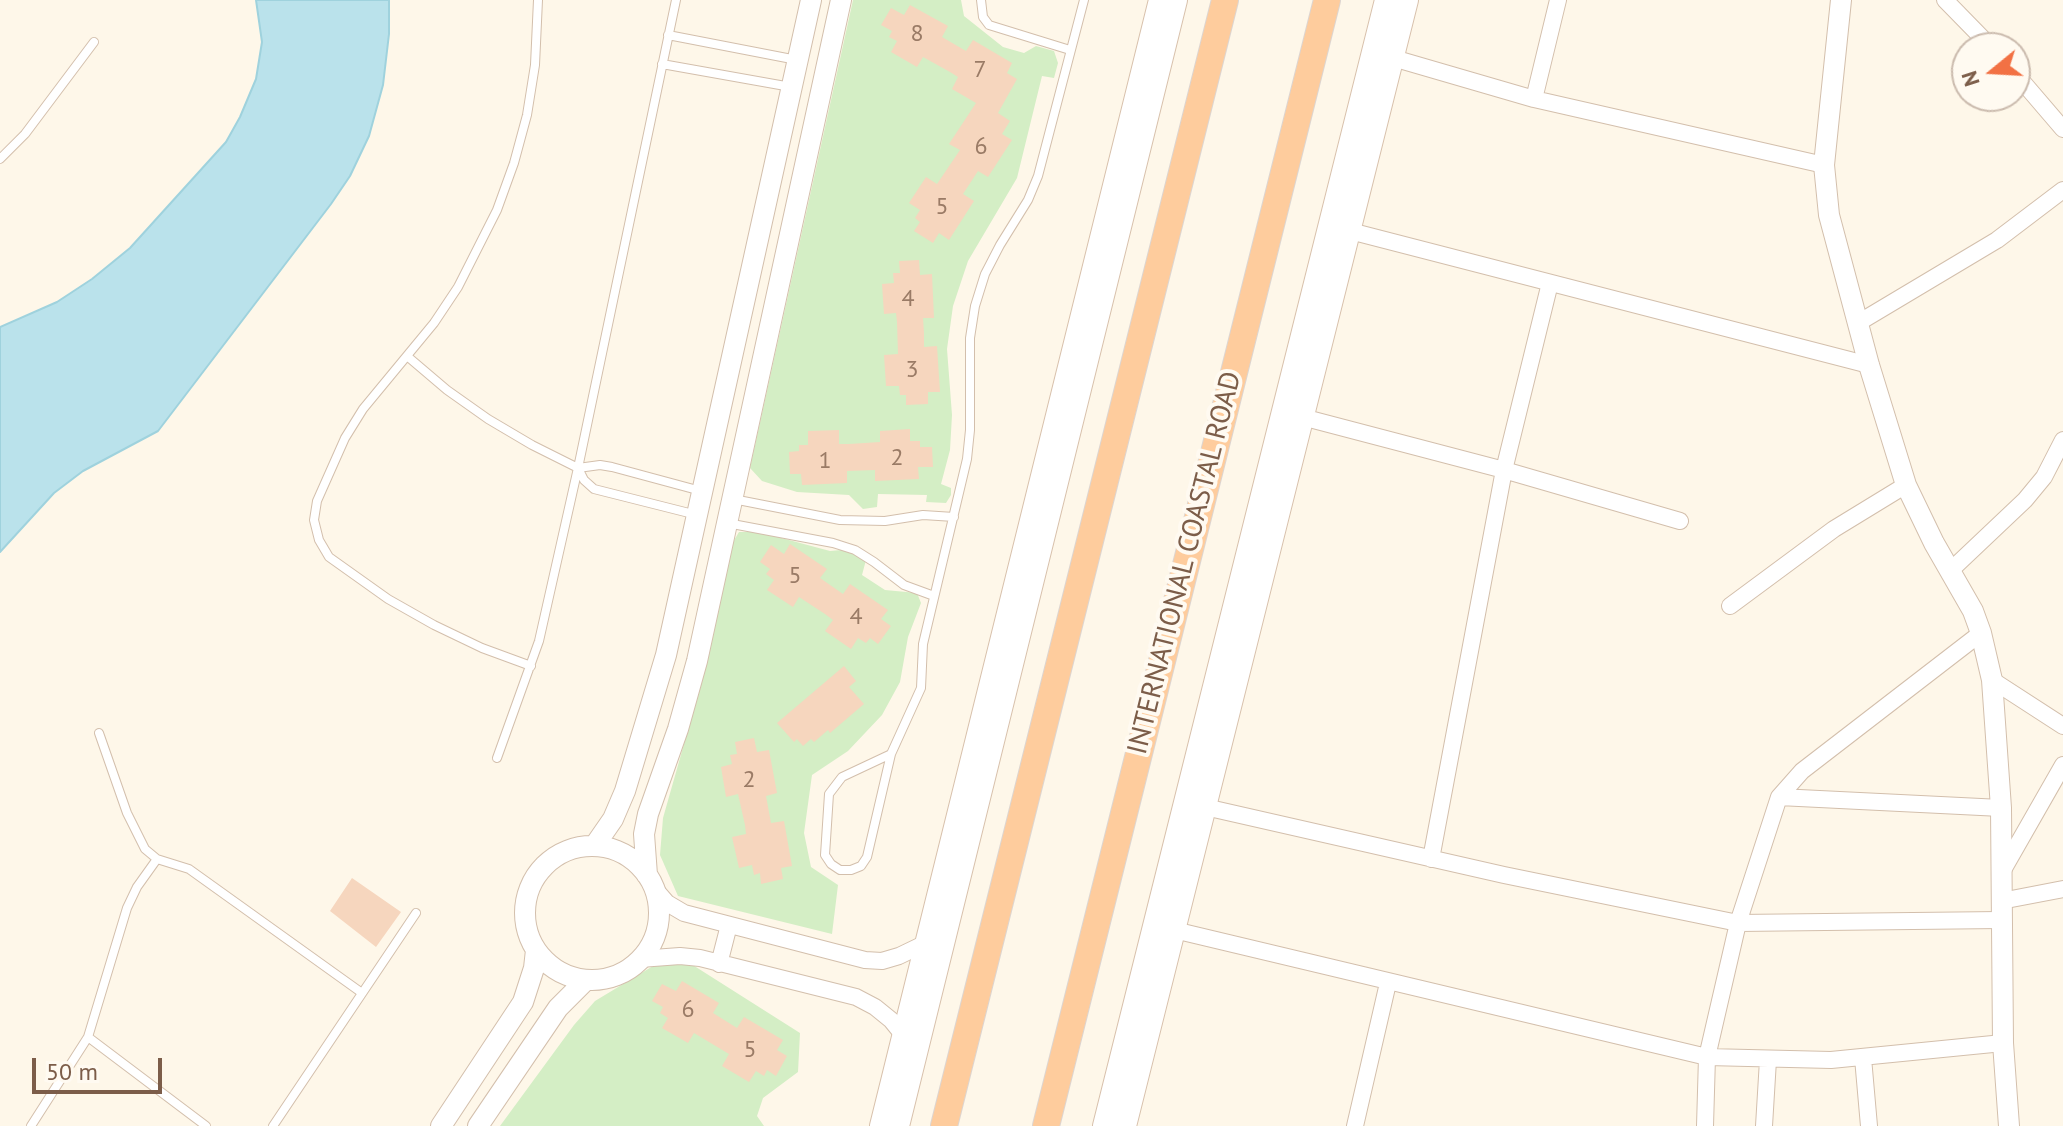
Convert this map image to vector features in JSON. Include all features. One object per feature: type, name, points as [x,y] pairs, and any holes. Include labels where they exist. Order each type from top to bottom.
[{"type":"highway","points":[[944,1126],[1225,0]]},
{"type":"highway","name":"INTERNATIONAL COASTAL ROAD","points":[[1046,1126],[1327,0]]},
{"type":"main road","points":[[881,1126],[1160,0]]},
{"type":"main road","points":[[898,1126],[1176,0]]},
{"type":"main road","points":[[1104,1126],[1386,0]]},
{"type":"main road","points":[[1125,1126],[1407,0]]},
{"type":"street","points":[[595,845],[620,805],[670,642],[811,0]]},
{"type":"street","points":[[841,0],[697,661],[678,729],[648,814],[644,834],[651,881],[659,918],[650,947],[640,959],[615,976],[586,980],[558,971],[536,950],[525,920],[528,891],[543,866],[566,850],[595,845],[624,854],[651,881],[667,903],[684,913],[865,960],[882,961],[926,943]]},
{"type":"street","points":[[1534,99],[1558,0]]},
{"type":"street","points":[[1841,0],[1824,165],[1827,207],[1869,365],[1906,485],[1924,524],[1968,601],[1981,633],[1992,680],[2001,808],[2003,1043],[2009,1126]]},
{"type":"street","points":[[1945,0],[1976,32]]},
{"type":"street","points":[[1393,58],[1534,99],[1824,165]]},
{"type":"street","points":[[798,60],[827,66]]},
{"type":"street","points":[[792,88],[821,94]]},
{"type":"street","points":[[2031,92],[2063,129]]},
{"type":"street","points":[[1858,323],[1997,240],[2063,190]]},
{"type":"street","points":[[1350,231],[1869,365]]},
{"type":"street","points":[[1431,859],[1504,470],[1550,283]]},
{"type":"street","points":[[1302,417],[1504,470],[1680,521]]},
{"type":"street","points":[[1950,571],[2025,500],[2044,477],[2063,440]]},
{"type":"street","points":[[1730,606],[1834,529],[1906,485]]},
{"type":"street","points":[[703,492],[731,499]]},
{"type":"street","points":[[697,515],[727,523]]},
{"type":"street","points":[[1705,1126],[1707,1057],[1738,923],[1779,797],[1802,771],[1981,633]]},
{"type":"street","points":[[1992,680],[2063,726]]},
{"type":"street","points":[[2003,870],[2063,765]]},
{"type":"street","points":[[1779,797],[2001,808]]},
{"type":"street","points":[[1205,807],[1431,859],[1738,923],[2001,910],[2063,889]]},
{"type":"street","points":[[719,964],[729,925]]},
{"type":"street","points":[[1174,930],[1707,1057],[1768,1060],[1863,1058],[2003,1043]]},
{"type":"street","points":[[441,1126],[523,1002],[534,968],[536,950]]},
{"type":"street","points":[[640,959],[680,956],[856,997],[875,1007],[904,1036]]},
{"type":"street","points":[[478,1126],[558,1008],[586,980]]},
{"type":"street","points":[[1355,1126],[1388,983]]},
{"type":"street","points":[[1863,1058],[1869,1126]]},
{"type":"street","points":[[1764,1126],[1768,1060]]},
{"type":"lane","points":[[531,666],[482,648],[388,599],[329,557],[319,540],[314,520],[317,501],[330,469],[363,409],[458,287],[479,249],[505,186],[527,115],[535,65],[538,0]]},
{"type":"lane","points":[[497,758],[531,666],[578,468],[676,0]]},
{"type":"lane","points":[[981,0],[983,17],[989,25],[1070,50]]},
{"type":"lane","points":[[891,754],[842,777],[829,794],[825,855],[840,870],[861,866],[867,857],[891,754],[921,688],[923,644],[967,459],[970,338],[975,306],[985,274],[1028,200],[1038,176],[1084,0]]},
{"type":"lane","points":[[668,35],[798,60]]},
{"type":"lane","points":[[0,159],[25,134],[94,42]]},
{"type":"lane","points":[[662,64],[792,88]]},
{"type":"lane","points":[[407,356],[488,419],[578,468],[612,467],[703,492]]},
{"type":"lane","points":[[578,468],[584,480],[594,489],[697,515]]},
{"type":"lane","points":[[731,499],[840,520],[885,521],[923,515],[954,517]]},
{"type":"lane","points":[[727,523],[855,550],[904,585],[934,596]]},
{"type":"lane","points":[[99,733],[136,834],[145,849],[157,859],[189,869],[362,993]]},
{"type":"lane","points":[[31,1126],[88,1037],[127,908],[137,887],[157,859]]},
{"type":"lane","points":[[273,1126],[416,913]]},
{"type":"lane","points":[[88,1037],[206,1126]]},
{"type":"green space","points":[[853,0],[961,0],[964,16],[1003,47],[1024,53],[1036,46],[1054,51],[1058,63],[1054,78],[1042,76],[1017,178],[968,261],[953,306],[947,349],[952,415],[950,450],[941,484],[951,488],[946,503],[926,502],[927,495],[878,494],[877,507],[863,509],[849,495],[797,492],[762,481],[750,468]]},
{"type":"green space","points":[[739,532],[759,532],[830,551],[853,549],[866,560],[862,575],[885,590],[917,593],[921,603],[908,637],[900,682],[882,715],[848,751],[812,775],[804,833],[811,867],[838,885],[832,934],[678,896],[660,855],[663,818],[684,744],[730,547]]},
{"type":"green space","points":[[688,962],[800,1033],[798,1072],[763,1098],[757,1116],[764,1126],[500,1126],[595,1001],[653,966]]},
{"type":"water","points":[[256,0],[389,0],[383,85],[369,136],[350,176],[331,204],[158,431],[83,471],[54,493],[0,552],[0,327],[57,302],[130,248],[226,142],[256,79],[262,42]]},
{"type":"building","points":[[910,5],[948,26],[942,37],[966,51],[973,40],[1012,63],[1007,73],[1017,79],[998,113],[1010,121],[1002,134],[1012,140],[988,177],[978,171],[963,194],[974,201],[949,240],[939,233],[933,243],[914,231],[920,222],[915,218],[920,210],[909,203],[926,177],[937,184],[960,150],[949,144],[976,103],[952,89],[958,77],[950,72],[923,57],[917,67],[891,52],[897,41],[889,37],[892,31],[881,25],[891,8],[904,15]]},
{"type":"building","points":[[919,260],[920,275],[932,274],[934,318],[923,318],[924,347],[937,346],[940,392],[928,392],[928,404],[906,405],[906,395],[900,395],[899,386],[886,386],[884,355],[898,354],[897,322],[896,313],[884,314],[882,284],[894,283],[893,273],[900,273],[899,261]]},
{"type":"building","points":[[910,429],[910,441],[920,441],[920,447],[932,447],[933,467],[918,467],[919,479],[875,481],[875,470],[847,471],[847,483],[802,485],[801,474],[790,474],[789,452],[799,451],[799,445],[808,445],[808,431],[839,430],[839,444],[849,444],[880,442],[880,431]]},
{"type":"building","points":[[790,544],[827,569],[820,578],[843,594],[850,584],[888,610],[881,619],[891,626],[878,644],[870,638],[866,643],[858,638],[851,649],[825,631],[833,620],[825,614],[799,597],[793,607],[767,590],[774,580],[766,574],[770,569],[760,562],[771,545],[784,554]]},
{"type":"building","points":[[844,666],[856,681],[849,687],[864,704],[830,733],[828,730],[814,742],[811,739],[803,746],[797,739],[794,742],[777,723]]},
{"type":"building","points":[[754,738],[757,752],[769,750],[777,793],[766,796],[771,823],[784,821],[792,866],[781,868],[783,879],[761,884],[760,873],[754,875],[752,865],[739,868],[732,837],[746,834],[745,825],[738,794],[726,797],[721,767],[732,764],[730,755],[737,754],[735,742]]},
{"type":"building","points":[[352,878],[401,912],[376,947],[330,911]]},
{"type":"building","points":[[682,981],[719,1003],[713,1013],[737,1028],[744,1017],[783,1040],[777,1050],[787,1056],[776,1076],[767,1070],[764,1076],[756,1071],[749,1082],[722,1066],[729,1054],[694,1033],[688,1043],[662,1028],[668,1018],[660,1013],[663,1007],[652,1001],[662,984],[676,991]]}]
